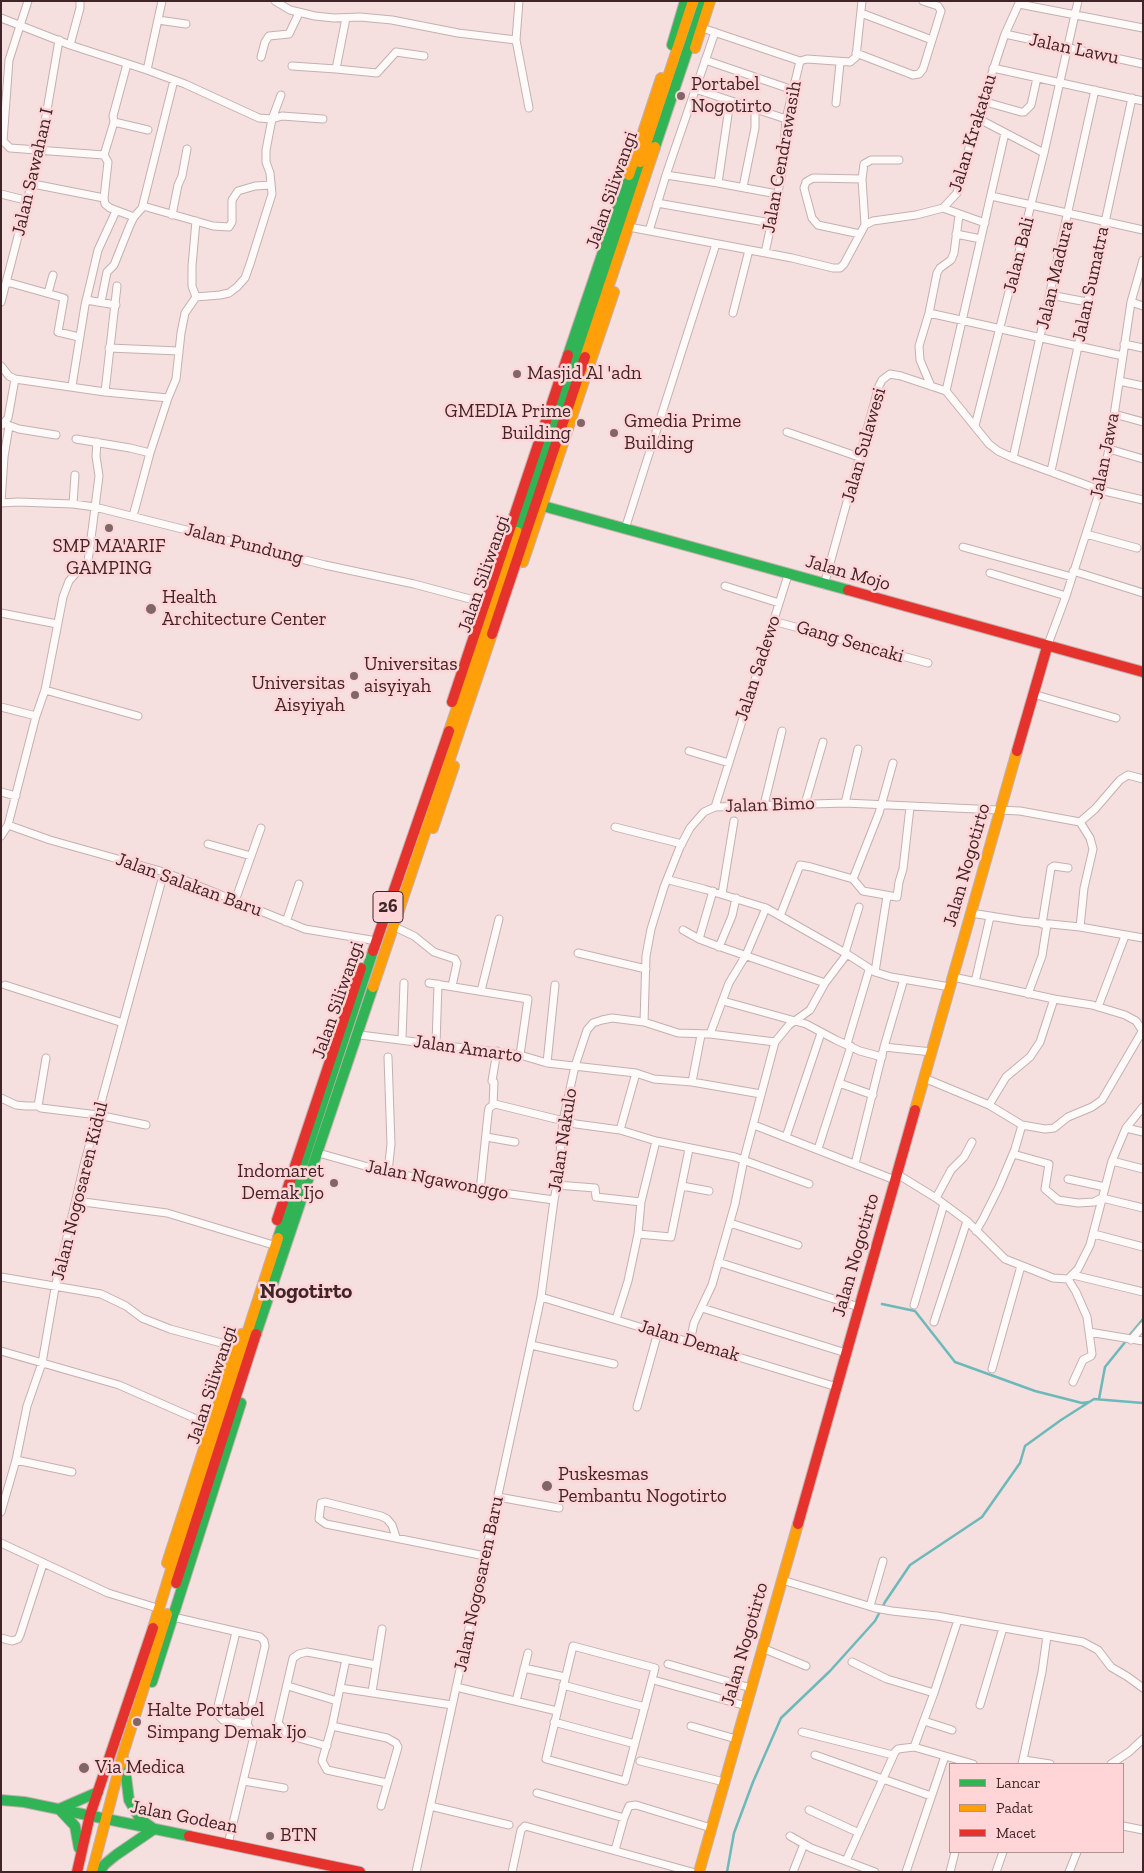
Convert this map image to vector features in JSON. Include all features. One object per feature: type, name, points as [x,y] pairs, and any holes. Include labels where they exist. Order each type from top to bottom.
[{"type":"main road","points":[[616,222],[685,1]]},
{"type":"main road","name":"Jalan Siliwangi","points":[[661,116],[693,1]]},
{"type":"main road","name":"Jalan Siliwangi","points":[[92,1872],[123,1754],[270,1278],[287,1200],[353,999],[513,534],[616,222],[698,34],[704,1]]},
{"type":"main road","points":[[133,1721],[139,1716],[144,1706],[303,1204],[322,1154],[360,1035],[438,813],[518,568],[543,506],[634,228],[636,212],[710,1]]},
{"type":"main road","name":"Jalan Siliwangi","points":[[270,1278],[303,1204],[518,568],[636,212],[653,138]]},
{"type":"main road","name":"Jalan Mojo","points":[[543,506],[1047,647],[1143,672]]},
{"type":"main road","points":[[353,999],[484,603],[513,534]]},
{"type":"main road","name":"Jalan Nogotirto","points":[[699,1872],[1047,647]]},
{"type":"main road","points":[[122,1719],[121,1712],[178,1525],[270,1244],[287,1200]]},
{"type":"main road","name":"Jalan Siliwangi","points":[[77,1872],[90,1816],[158,1614],[186,1521],[262,1303]]},
{"type":"main road","points":[[99,1872],[116,1855],[154,1829],[140,1818],[129,1800],[123,1754]]},
{"type":"main road","points":[[80,1856],[78,1833],[75,1826],[58,1809],[98,1792]]},
{"type":"main road","name":"Jalan Godean","points":[[1,1800],[24,1802],[360,1872]]},
{"type":"street","points":[[28,1],[9,60],[2,138],[4,144],[10,148],[104,155]]},
{"type":"street","points":[[70,45],[80,8],[80,1]]},
{"type":"street","points":[[146,70],[162,1]]},
{"type":"street","points":[[275,1],[284,8],[315,16],[392,20],[458,33],[516,40]]},
{"type":"street","points":[[519,1],[516,40],[528,108]]},
{"type":"street","points":[[698,34],[715,32],[800,62],[807,59],[840,63],[850,62],[856,57],[862,1]]},
{"type":"street","name":"Jalan Bali","points":[[975,426],[1044,153],[1078,1]]},
{"type":"street","points":[[856,53],[913,75],[917,74],[923,69],[941,11],[938,6],[927,2]]},
{"type":"street","points":[[1019,3],[1075,16],[1143,28]]},
{"type":"street","name":"Jalan Krakatau","points":[[865,225],[873,221],[916,215],[942,208],[957,193],[982,101],[1005,34],[1019,3]]},
{"type":"street","points":[[261,57],[265,42],[269,36],[289,34],[300,13]]},
{"type":"street","points":[[861,13],[932,40]]},
{"type":"street","points":[[1,18],[70,45],[174,80],[258,118],[272,119],[282,116],[323,119]]},
{"type":"street","points":[[336,69],[346,18]]},
{"type":"street","points":[[158,20],[186,24]]},
{"type":"street","points":[[649,231],[657,202],[715,32]]},
{"type":"street","name":"Jalan Lawu","points":[[1005,34],[1143,64]]},
{"type":"street","name":"Jalan Sawahan I","points":[[1,302],[33,184],[59,40]]},
{"type":"street","points":[[292,66],[377,73],[396,52],[424,56]]},
{"type":"street","points":[[705,60],[793,90]]},
{"type":"street","name":"Jalan Cendrawasih","points":[[765,253],[782,172],[786,119],[800,62]]},
{"type":"street","points":[[836,103],[840,63]]},
{"type":"street","points":[[127,64],[113,116],[114,122],[104,155],[108,162],[104,198],[107,205],[116,211],[134,217]]},
{"type":"street","points":[[994,68],[1143,101]]},
{"type":"street","points":[[982,101],[1024,112],[1030,105],[1037,78]]},
{"type":"street","points":[[101,302],[107,272],[115,264],[134,217],[142,206],[174,80]]},
{"type":"street","points":[[695,89],[786,119]]},
{"type":"street","name":"Jalan Madura","points":[[1013,458],[1095,90]]},
{"type":"street","points":[[196,297],[220,296],[229,293],[245,278],[272,194],[270,173],[266,162],[266,150],[272,119],[281,95]]},
{"type":"street","name":"Jalan Sumatra","points":[[1051,471],[1086,302],[1132,98]]},
{"type":"street","points":[[718,183],[730,101]]},
{"type":"street","points":[[743,187],[755,128],[755,109]]},
{"type":"street","points":[[977,118],[1044,153]]},
{"type":"street","points":[[114,122],[148,130]]},
{"type":"street","points":[[1005,133],[946,391],[989,444],[1013,458],[1100,490],[1143,500]]},
{"type":"street","points":[[172,215],[187,149]]},
{"type":"street","points":[[634,228],[840,268],[865,225],[862,168],[867,161],[875,159],[899,160]]},
{"type":"street","points":[[666,175],[777,194]]},
{"type":"street","points":[[860,234],[818,225],[812,218],[804,188],[806,182],[813,178],[862,179]]},
{"type":"street","points":[[33,184],[104,198]]},
{"type":"street","points":[[142,206],[212,226],[229,227],[232,222],[232,200],[238,191],[255,186],[271,185]]},
{"type":"street","points":[[1,194],[29,202]]},
{"type":"street","points":[[991,196],[1104,223],[1143,230]]},
{"type":"street","points":[[657,202],[770,223]]},
{"type":"street","points":[[942,208],[985,223]]},
{"type":"street","points":[[72,386],[86,300],[98,250],[116,211]]},
{"type":"street","points":[[931,386],[918,354],[929,313],[936,273],[951,260],[959,215]]},
{"type":"street","points":[[196,221],[192,266],[192,286],[196,297]]},
{"type":"street","points":[[956,234],[981,239]]},
{"type":"street","points":[[625,529],[716,244]]},
{"type":"street","points":[[733,313],[749,250]]},
{"type":"street","name":"Jalan Jawa","points":[[1047,647],[1066,596],[1100,490],[1131,302],[1142,262]]},
{"type":"street","points":[[48,294],[53,275]]},
{"type":"street","points":[[7,282],[65,299],[58,332],[80,337]]},
{"type":"street","points":[[105,392],[117,286]]},
{"type":"street","points":[[1050,295],[1086,302]]},
{"type":"street","points":[[133,516],[150,453],[176,379],[185,313],[196,297]]},
{"type":"street","points":[[86,300],[116,305]]},
{"type":"street","points":[[1131,302],[1143,306]]},
{"type":"street","points":[[929,313],[1123,356]]},
{"type":"street","points":[[1124,344],[1143,348]]},
{"type":"street","points":[[109,348],[179,351]]},
{"type":"street","points":[[1,366],[9,376],[15,379],[105,392],[168,398]]},
{"type":"street","name":"Jalan Sulawesi","points":[[824,584],[882,380],[890,374],[895,374],[946,391]]},
{"type":"street","points":[[1,502],[5,425],[15,379]]},
{"type":"street","points":[[1119,381],[1143,386]]},
{"type":"street","points":[[1114,414],[1143,422]]},
{"type":"street","points":[[5,425],[56,435]]},
{"type":"street","points":[[787,432],[859,458]]},
{"type":"street","points":[[76,439],[150,453]]},
{"type":"street","points":[[1,836],[8,825],[36,716],[45,690],[63,597],[69,581],[88,562],[99,472],[96,456],[97,442]]},
{"type":"street","points":[[1108,449],[1143,458]]},
{"type":"street","points":[[73,504],[75,475]]},
{"type":"street","name":"Jalan Pundung","points":[[1,502],[73,504],[95,507],[326,565],[414,584],[484,603]]},
{"type":"street","points":[[1086,534],[1137,548]]},
{"type":"street","points":[[963,547],[1143,593]]},
{"type":"street","points":[[990,573],[1066,596]]},
{"type":"street","name":"Jalan Sadewo","points":[[715,807],[788,574]]},
{"type":"street","points":[[725,586],[779,603]]},
{"type":"street","points":[[1,613],[57,624]]},
{"type":"street","name":"Gang Sencaki","points":[[773,621],[928,663]]},
{"type":"street","points":[[45,690],[138,716]]},
{"type":"street","points":[[1034,694],[1116,718]]},
{"type":"street","points":[[1,707],[36,716]]},
{"type":"street","points":[[764,805],[782,731]]},
{"type":"street","points":[[805,804],[823,742]]},
{"type":"street","points":[[845,803],[858,749]]},
{"type":"street","points":[[690,751],[729,762]]},
{"type":"street","points":[[852,879],[881,806],[893,763]]},
{"type":"street","points":[[1080,927],[1084,888],[1093,850],[1090,838],[1080,822],[1095,809],[1120,780],[1128,775],[1143,779]]},
{"type":"street","points":[[1,792],[16,796]]},
{"type":"street","name":"Jalan Bimo","points":[[644,1022],[646,969],[651,929],[664,887],[669,880],[682,844],[690,828],[704,812],[715,807],[845,803],[1020,811],[1080,822]]},
{"type":"street","points":[[780,916],[800,865],[852,879],[859,889],[863,891],[897,897],[898,882],[903,869],[910,807]]},
{"type":"street","points":[[722,894],[734,821]]},
{"type":"street","name":"Jalan Salakan Baru","points":[[8,825],[50,840],[164,872],[305,929],[371,940]]},
{"type":"street","points":[[615,827],[682,844]]},
{"type":"street","points":[[235,901],[261,828]]},
{"type":"street","points":[[208,844],[251,856]]},
{"type":"street","points":[[1028,994],[1042,956],[1051,868],[1054,866],[1068,868]]},
{"type":"street","name":"Jalan Nogosaren Kidul","points":[[1,1512],[16,1460],[28,1406],[42,1362],[56,1288],[84,1165],[164,872]]},
{"type":"street","points":[[669,880],[713,891],[766,908],[872,971],[904,980],[975,982],[1054,1000],[1098,1007],[1126,1015],[1136,1021],[1142,1030],[1102,1100],[1092,1107],[1068,1118],[1054,1128],[1045,1129],[1022,1124],[990,1105],[924,1078]]},
{"type":"street","points":[[286,922],[299,884]]},
{"type":"street","points":[[699,939],[713,891]]},
{"type":"street","points":[[818,1149],[872,971],[887,896]]},
{"type":"street","points":[[720,946],[732,916],[736,898]]},
{"type":"street","points":[[690,1342],[694,1323],[712,1284],[730,1223],[744,1159],[775,1042],[789,1025],[810,1010],[825,983],[846,954],[859,907]]},
{"type":"street","points":[[710,1034],[730,983],[746,955],[766,908]]},
{"type":"street","points":[[971,913],[1044,924],[1080,927],[1143,938]]},
{"type":"street","points":[[975,982],[990,917]]},
{"type":"street","points":[[481,991],[499,919]]},
{"type":"street","points":[[397,928],[414,936],[434,952],[455,959],[457,963],[452,986]]},
{"type":"street","points":[[683,930],[699,939],[825,983]]},
{"type":"street","points":[[1098,1007],[1125,936]]},
{"type":"street","points":[[578,953],[646,969]]},
{"type":"street","points":[[855,1164],[884,1047],[904,980]]},
{"type":"street","points":[[402,1039],[404,983]]},
{"type":"street","points":[[429,983],[521,997],[529,1000],[520,1055]]},
{"type":"street","points":[[436,1044],[438,984]]},
{"type":"street","points":[[4,985],[123,1023]]},
{"type":"street","points":[[547,1063],[555,985]]},
{"type":"street","points":[[990,1105],[1003,1081],[1030,1056],[1040,1042],[1054,1000]]},
{"type":"street","points":[[723,1001],[740,1007],[797,1020],[821,1033],[882,1057]]},
{"type":"street","name":"Jalan Nakulo","points":[[541,1297],[554,1200],[558,1185],[563,1121],[575,1066],[587,1030],[593,1023],[612,1018],[644,1022],[678,1033],[710,1034],[775,1042]]},
{"type":"street","points":[[786,1137],[821,1033]]},
{"type":"street","name":"Jalan Amarto","points":[[360,1035],[497,1051],[547,1063],[636,1074],[654,1079],[692,1082],[761,1094]]},
{"type":"street","points":[[692,1082],[701,1035]]},
{"type":"street","points":[[884,1047],[932,1052]]},
{"type":"street","points":[[493,1105],[494,1082],[492,1081],[497,1051]]},
{"type":"street","points":[[388,1057],[390,1144],[388,1172]]},
{"type":"street","points":[[38,1106],[46,1058]]},
{"type":"street","points":[[620,1130],[636,1074]]},
{"type":"street","points":[[839,1083],[873,1094]]},
{"type":"street","points":[[1,1098],[26,1106],[98,1115],[146,1125]]},
{"type":"street","points":[[480,1191],[489,1108],[499,1104],[563,1121],[620,1130],[656,1141],[744,1159],[775,1173],[809,1184]]},
{"type":"street","points":[[1070,1277],[1078,1269],[1094,1234],[1112,1161],[1126,1128],[1141,1111]]},
{"type":"street","points":[[976,1231],[1000,1187],[1022,1124]]},
{"type":"street","points":[[754,1125],[855,1164],[896,1177],[936,1198],[967,1222],[998,1254],[1021,1266],[1053,1278],[1070,1277],[1143,1292]]},
{"type":"street","points":[[1126,1128],[1143,1132]]},
{"type":"street","points":[[486,1138],[515,1142]]},
{"type":"street","points":[[616,1319],[628,1281],[638,1234],[641,1202],[656,1141]]},
{"type":"street","points":[[936,1198],[951,1170],[960,1162],[972,1142]]},
{"type":"street","points":[[638,1234],[671,1237],[690,1148]]},
{"type":"street","name":"Jalan Ngawonggo","points":[[322,1154],[388,1172],[480,1191],[554,1200]]},
{"type":"street","points":[[1013,1154],[1050,1164],[1045,1189],[1058,1200],[1078,1203],[1094,1202],[1102,1198],[1143,1208]]},
{"type":"street","points":[[1112,1161],[1143,1169]]},
{"type":"street","points":[[1068,1179],[1105,1188]]},
{"type":"street","points":[[558,1185],[595,1188],[596,1197],[641,1202]]},
{"type":"street","points":[[682,1186],[709,1191]]},
{"type":"street","points":[[76,1201],[167,1213],[270,1244]]},
{"type":"street","points":[[914,1305],[944,1204]]},
{"type":"street","points":[[934,1322],[967,1222]]},
{"type":"street","points":[[730,1223],[798,1245]]},
{"type":"street","points":[[1094,1234],[1143,1247]]},
{"type":"street","points":[[718,1262],[859,1307]]},
{"type":"street","points":[[992,1368],[1021,1266]]},
{"type":"street","points":[[1,1277],[56,1288],[101,1294],[126,1306],[142,1318],[170,1329],[236,1347]]},
{"type":"street","points":[[1070,1277],[1085,1312],[1092,1356],[1083,1360],[1073,1382]]},
{"type":"street","name":"Jalan Demak","points":[[541,1297],[836,1386]]},
{"type":"street","name":"Jalan Nogosaren Baru","points":[[416,1872],[541,1297]]},
{"type":"street","points":[[702,1308],[846,1353]]},
{"type":"street","points":[[1126,1339],[1143,1326]]},
{"type":"street","points":[[637,1407],[658,1332]]},
{"type":"street","points":[[1089,1332],[1143,1341]]},
{"type":"street","points":[[531,1345],[614,1364]]},
{"type":"street","points":[[1,1351],[119,1385],[210,1425]]},
{"type":"street","points":[[16,1460],[72,1472]]},
{"type":"street","points":[[498,1496],[559,1508]]},
{"type":"street","points":[[396,1536],[392,1525],[381,1516],[325,1502],[321,1503],[318,1519],[320,1522],[396,1536],[485,1556]]},
{"type":"street","points":[[1,1543],[108,1594],[154,1608]]},
{"type":"street","points":[[873,1607],[883,1560]]},
{"type":"street","points":[[1,1638],[12,1641],[18,1639],[43,1564]]},
{"type":"street","points":[[782,1580],[892,1611],[958,1620],[1083,1642],[1098,1650],[1111,1667],[1143,1688]]},
{"type":"street","points":[[173,1617],[260,1637],[264,1641],[265,1646],[247,1724],[252,1732],[253,1740],[228,1844]]},
{"type":"street","points":[[914,1747],[934,1694],[958,1620]]},
{"type":"street","points":[[980,1705],[1002,1628]]},
{"type":"street","points":[[372,1692],[382,1629]]},
{"type":"street","points":[[236,1632],[217,1710],[220,1718],[223,1720],[247,1724]]},
{"type":"street","points":[[1036,1763],[1023,1762],[1042,1672],[1047,1636]]},
{"type":"street","points":[[573,1646],[655,1668],[625,1781],[546,1758],[564,1681],[573,1646]]},
{"type":"street","points":[[762,1648],[806,1666]]},
{"type":"street","points":[[327,1746],[288,1735],[278,1723],[293,1658],[307,1652],[376,1664]]},
{"type":"street","points":[[516,1701],[528,1653]]},
{"type":"street","points":[[346,1659],[332,1726],[322,1762],[327,1770],[387,1783]]},
{"type":"street","points":[[852,1662],[887,1679],[934,1694]]},
{"type":"street","points":[[668,1664],[751,1688]]},
{"type":"street","points":[[524,1668],[645,1707]]},
{"type":"street","points":[[657,1681],[746,1706]]},
{"type":"street","points":[[288,1686],[337,1701]]},
{"type":"street","points":[[456,1687],[557,1711]]},
{"type":"street","points":[[340,1688],[452,1705]]},
{"type":"street","points":[[924,1721],[952,1730]]},
{"type":"street","points":[[554,1722],[635,1744]]},
{"type":"street","points":[[332,1726],[387,1738],[396,1743],[398,1747],[381,1806]]},
{"type":"street","points":[[691,1726],[736,1739]]},
{"type":"street","points":[[802,1732],[893,1755]]},
{"type":"street","points":[[1112,1763],[1129,1752],[1143,1739]]},
{"type":"street","points":[[846,1861],[857,1832],[883,1780],[893,1755],[898,1749],[914,1747],[970,1763]]},
{"type":"street","points":[[815,1755],[931,1796]]},
{"type":"street","points":[[906,1872],[945,1756]]},
{"type":"street","points":[[640,1761],[724,1782]]},
{"type":"street","points":[[244,1781],[284,1788]]},
{"type":"street","points":[[537,1793],[624,1818]]},
{"type":"street","points":[[430,1806],[509,1825]]},
{"type":"street","points":[[615,1850],[629,1806],[636,1806],[711,1828]]},
{"type":"street","points":[[809,1810],[857,1832]]},
{"type":"street","points":[[512,1872],[521,1830],[525,1826],[692,1872]]},
{"type":"street","points":[[1124,1826],[1143,1830]]},
{"type":"street","points":[[790,1836],[804,1844],[875,1872]]},
{"type":"street","points":[[793,1872],[804,1844]]},
{"type":"street","points":[[950,1872],[955,1853]]},
{"type":"street","points":[[996,1872],[1002,1853]]},
{"type":"street","points":[[1069,1872],[1077,1853]]},
{"type":"waterway","points":[[882,1304],[915,1311],[955,1362],[1035,1391],[1082,1403],[1089,1402]]},
{"type":"waterway","points":[[1129,1336],[1143,1319]]},
{"type":"waterway","points":[[1099,1399],[1105,1367],[1126,1341]]},
{"type":"waterway","points":[[727,1872],[734,1833],[753,1782],[781,1718],[830,1671],[875,1621],[885,1602],[910,1565],[982,1517],[1020,1463],[1025,1446],[1061,1420],[1094,1399],[1143,1403]]},
{"type":"traffic: fast","points":[[672,45],[685,1]]},
{"type":"traffic: fast","points":[[655,147],[704,1]]},
{"type":"traffic: fast","points":[[517,532],[640,162]]},
{"type":"traffic: fast","points":[[568,355],[629,175]]},
{"type":"traffic: fast","points":[[543,506],[848,590]]},
{"type":"traffic: fast","points":[[278,1238],[373,951]]},
{"type":"traffic: fast","points":[[256,1334],[373,987]]},
{"type":"traffic: fast","points":[[152,1682],[241,1403]]},
{"type":"traffic: fast","points":[[99,1872],[116,1855],[154,1829],[140,1819],[129,1800],[124,1760]]},
{"type":"traffic: fast","points":[[79,1848],[75,1826],[59,1809],[98,1792]]},
{"type":"traffic: fast","points":[[1,1800],[24,1802],[189,1836]]},
{"type":"traffic: slow","points":[[640,162],[693,1]]},
{"type":"traffic: slow","points":[[695,48],[710,1]]},
{"type":"traffic: slow","points":[[629,175],[661,78]]},
{"type":"traffic: slow","points":[[585,357],[655,147]]},
{"type":"traffic: slow","points":[[523,562],[614,292]]},
{"type":"traffic: slow","points":[[449,731],[517,532]]},
{"type":"traffic: slow","points":[[373,987],[492,634]]},
{"type":"traffic: slow","points":[[915,1110],[1017,751]]},
{"type":"traffic: slow","points":[[433,828],[454,766]]},
{"type":"traffic: slow","points":[[153,1628],[278,1238]]},
{"type":"traffic: slow","points":[[167,1563],[241,1334]]},
{"type":"traffic: slow","points":[[699,1872],[798,1524]]},
{"type":"traffic: slow","points":[[92,1872],[123,1754],[167,1614]]},
{"type":"traffic: jam","points":[[452,702],[568,355]]},
{"type":"traffic: jam","points":[[492,634],[585,357]]},
{"type":"traffic: jam","points":[[848,590],[1143,672]]},
{"type":"traffic: jam","points":[[1017,751],[1047,647]]},
{"type":"traffic: jam","points":[[373,951],[449,731]]},
{"type":"traffic: jam","points":[[277,1220],[361,968]]},
{"type":"traffic: jam","points":[[798,1524],[915,1110]]},
{"type":"traffic: jam","points":[[176,1583],[256,1334]]},
{"type":"traffic: jam","points":[[77,1872],[90,1815],[153,1628]]},
{"type":"traffic: jam","points":[[189,1836],[360,1872]]},
{"type":"place","name":"Portabel Nogotirto","points":[[681,96]]},
{"type":"place","name":"Masjid Al 'adn","points":[[517,374]]},
{"type":"place","name":"GMEDIA Prime Building","points":[[581,423]]},
{"type":"place","name":"Gmedia Prime Building","points":[[614,433]]},
{"type":"place","name":"SMP MA'ARIF GAMPING","points":[[109,528]]},
{"type":"place","name":"Health Architecture Center","points":[[151,609]]},
{"type":"place","name":"Universitas aisyiyah","points":[[354,676]]},
{"type":"place","name":"Universitas Aisyiyah","points":[[355,695]]},
{"type":"place","name":"Indomaret Demak Ijo","points":[[334,1183]]},
{"type":"place","name":"Puskesmas Pembantu Nogotirto","points":[[547,1486]]},
{"type":"place","name":"Halte Portabel Simpang Demak Ijo","points":[[137,1722]]},
{"type":"place","name":"Via Medica","points":[[84,1768]]},
{"type":"place","name":"BTN","points":[[270,1836]]},
{"type":"district","name":"Nogotirto","points":[[306,1292]]}]
